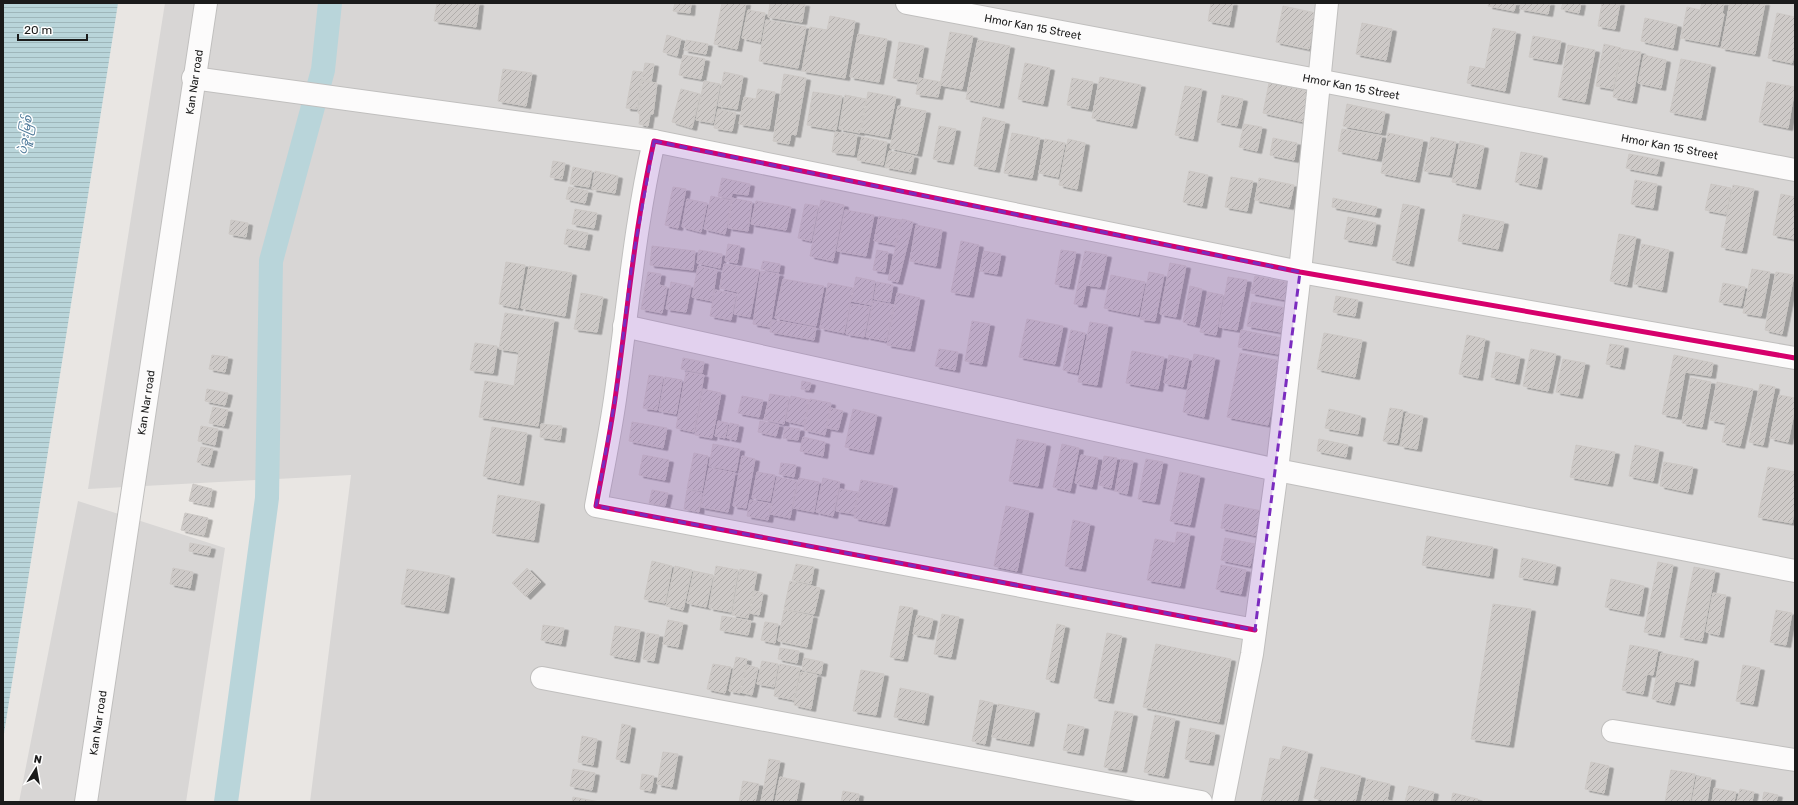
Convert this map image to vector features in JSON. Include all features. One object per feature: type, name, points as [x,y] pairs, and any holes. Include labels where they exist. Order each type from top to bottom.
[{"type":"street","name":"Kan Nar road","points":[[86,802],[206,3]]},
{"type":"street","name":"Hmor Kan 15 Street","points":[[907,3],[1319,82],[1795,170]]},
{"type":"street","points":[[1223,802],[1256,630],[1277,470],[1300,272],[1327,3]]},
{"type":"street","points":[[194,78],[654,141],[1300,272],[1795,358]]},
{"type":"street","points":[[654,141],[644,183],[616,394],[596,506],[1256,630]]},
{"type":"street","points":[[624,326],[1277,470],[1795,571]]},
{"type":"street","points":[[542,678],[1201,802]]},
{"type":"street","points":[[1613,731],[1795,760]]},
{"type":"highlighted area","points":[[654,141],[1300,272],[1255,630],[596,506],[616,394],[632,263]]},
{"type":"shaded area","points":[[165,3],[1795,3],[1795,802],[310,802],[351,475],[88,489]]},
{"type":"shaded area","points":[[78,501],[225,548],[186,802],[19,802]]},
{"type":"water","name":"ပဲခူးမြစ်","points":[[3,3],[118,3],[3,740]]},
{"type":"building","points":[[437,3],[479,3],[476,27],[434,21]]},
{"type":"building","points":[[675,3],[691,3],[690,13],[673,11]]},
{"type":"building","points":[[722,3],[746,3],[737,49],[714,44]]},
{"type":"building","points":[[770,3],[805,4],[802,22],[768,17]]},
{"type":"building","points":[[1211,3],[1233,3],[1229,25],[1208,21]]},
{"type":"building","points":[[1489,3],[1516,3],[1514,11],[1488,6]]},
{"type":"building","points":[[1521,3],[1550,3],[1548,14],[1520,9]]},
{"type":"building","points":[[1563,3],[1581,3],[1579,13],[1561,9]]},
{"type":"building","points":[[1602,3],[1620,3],[1615,29],[1598,26]]},
{"type":"building","points":[[1702,3],[1724,3],[1722,14],[1724,14],[1718,45],[1681,38],[1687,7],[1700,10]]},
{"type":"building","points":[[1730,3],[1765,3],[1755,54],[1721,48]]},
{"type":"building","points":[[1283,6],[1316,13],[1309,49],[1276,42]]},
{"type":"building","points":[[748,10],[765,13],[760,42],[742,38]]},
{"type":"building","points":[[1777,13],[1795,17],[1795,50],[1792,63],[1768,58]]},
{"type":"building","points":[[830,16],[855,21],[845,78],[802,71],[810,27],[827,30]]},
{"type":"building","points":[[1645,18],[1677,25],[1673,48],[1641,41]]},
{"type":"building","points":[[766,20],[806,27],[798,68],[759,61]]},
{"type":"building","points":[[1362,23],[1392,29],[1386,60],[1356,54]]},
{"type":"building","points":[[1493,28],[1516,32],[1505,91],[1467,83],[1470,66],[1485,69]]},
{"type":"building","points":[[950,32],[973,36],[962,89],[940,85]]},
{"type":"building","points":[[858,34],[887,39],[879,82],[850,77]]},
{"type":"building","points":[[667,35],[681,39],[677,56],[663,52]]},
{"type":"building","points":[[1533,36],[1561,41],[1557,62],[1529,57]]},
{"type":"building","points":[[686,40],[708,44],[706,54],[684,50]]},
{"type":"building","points":[[978,40],[1010,46],[999,106],[966,99]]},
{"type":"building","points":[[899,42],[924,46],[917,82],[893,78]]},
{"type":"building","points":[[1604,44],[1621,48],[1613,89],[1596,86]]},
{"type":"building","points":[[1568,45],[1595,50],[1585,102],[1558,97]]},
{"type":"building","points":[[1622,49],[1641,52],[1632,101],[1613,97]]},
{"type":"building","points":[[683,55],[705,59],[701,79],[679,75]]},
{"type":"building","points":[[1644,55],[1666,60],[1661,88],[1638,83]]},
{"type":"building","points":[[1681,59],[1711,65],[1701,118],[1670,112]]},
{"type":"building","points":[[645,63],[654,64],[651,82],[642,80]]},
{"type":"building","points":[[1025,63],[1050,68],[1043,104],[1018,99]]},
{"type":"building","points":[[503,69],[532,73],[526,106],[498,101]]},
{"type":"building","points":[[633,71],[643,72],[637,109],[626,108]]},
{"type":"building","points":[[724,72],[743,76],[737,109],[718,106]]},
{"type":"building","points":[[784,74],[806,78],[796,135],[791,134],[789,144],[773,141]]},
{"type":"building","points":[[1100,77],[1141,85],[1132,126],[1092,118]]},
{"type":"building","points":[[919,78],[941,82],[938,97],[916,94]]},
{"type":"building","points":[[1072,78],[1093,82],[1088,109],[1067,105]]},
{"type":"building","points":[[642,81],[657,83],[653,114],[650,114],[648,126],[639,124],[640,114],[638,113]]},
{"type":"building","points":[[704,81],[720,84],[713,123],[696,120]]},
{"type":"building","points":[[1767,82],[1795,87],[1788,128],[1759,122]]},
{"type":"building","points":[[1269,83],[1310,91],[1304,122],[1263,113]]},
{"type":"building","points":[[1185,86],[1202,89],[1193,139],[1175,135]]},
{"type":"building","points":[[681,89],[700,94],[692,128],[672,122]]},
{"type":"building","points":[[758,89],[775,92],[769,129],[739,124],[744,97],[756,99]]},
{"type":"building","points":[[813,92],[842,96],[836,130],[807,125]]},
{"type":"building","points":[[868,92],[896,97],[888,137],[861,132]]},
{"type":"building","points":[[845,95],[866,99],[860,133],[839,129]]},
{"type":"building","points":[[1222,95],[1243,99],[1237,126],[1217,122]]},
{"type":"building","points":[[1347,104],[1385,112],[1381,133],[1343,126]]},
{"type":"building","points":[[898,106],[926,111],[917,154],[890,148]]},
{"type":"building","points":[[718,109],[736,113],[732,131],[714,128]]},
{"type":"building","points":[[983,117],[1005,122],[995,170],[974,166]]},
{"type":"building","points":[[1244,124],[1262,127],[1257,151],[1239,147]]},
{"type":"building","points":[[939,126],[956,129],[949,162],[933,159]]},
{"type":"building","points":[[1342,129],[1382,136],[1377,159],[1338,151]]},
{"type":"building","points":[[835,132],[857,135],[854,155],[832,152]]},
{"type":"building","points":[[1012,133],[1040,138],[1032,178],[1004,173]]},
{"type":"building","points":[[1388,133],[1423,140],[1415,180],[1381,173]]},
{"type":"building","points":[[862,137],[887,142],[883,165],[857,160]]},
{"type":"building","points":[[1431,137],[1456,142],[1449,175],[1424,171]]},
{"type":"building","points":[[1273,138],[1297,143],[1294,160],[1270,155]]},
{"type":"building","points":[[1045,139],[1065,143],[1058,177],[1039,173]]},
{"type":"building","points":[[1068,139],[1085,143],[1077,189],[1059,185]]},
{"type":"building","points":[[1460,141],[1484,146],[1476,187],[1452,182]]},
{"type":"building","points":[[889,151],[914,156],[911,172],[885,167]]},
{"type":"building","points":[[1521,152],[1543,156],[1537,187],[1515,182]]},
{"type":"building","points":[[1629,154],[1660,160],[1657,174],[1626,168]]},
{"type":"building","points":[[553,161],[565,163],[562,179],[550,177]]},
{"type":"building","points":[[573,167],[592,171],[589,187],[570,184]]},
{"type":"building","points":[[595,171],[618,176],[615,193],[592,189]]},
{"type":"building","points":[[1189,171],[1208,175],[1202,206],[1183,202]]},
{"type":"building","points":[[1231,177],[1253,181],[1247,211],[1225,207]]},
{"type":"building","points":[[722,178],[750,184],[748,195],[732,193],[731,199],[718,196]]},
{"type":"building","points":[[1259,178],[1294,185],[1289,207],[1255,200]]},
{"type":"building","points":[[1635,180],[1657,184],[1653,208],[1631,204]]},
{"type":"building","points":[[1711,184],[1731,188],[1726,214],[1705,210]]},
{"type":"building","points":[[1733,185],[1754,189],[1742,251],[1721,247]]},
{"type":"building","points":[[569,187],[588,191],[585,203],[566,199]]},
{"type":"building","points":[[673,187],[686,189],[678,228],[665,225]]},
{"type":"building","points":[[1781,194],[1795,197],[1795,239],[1773,235]]},
{"type":"building","points":[[711,196],[732,201],[725,234],[704,229]]},
{"type":"building","points":[[732,198],[752,202],[748,231],[728,228]]},
{"type":"building","points":[[1333,198],[1377,207],[1375,215],[1332,207]]},
{"type":"building","points":[[687,199],[707,203],[701,232],[682,227]]},
{"type":"building","points":[[821,200],[844,205],[833,261],[810,256]]},
{"type":"building","points":[[756,201],[791,207],[786,230],[751,224]]},
{"type":"building","points":[[805,204],[818,206],[811,241],[798,238]]},
{"type":"building","points":[[1403,204],[1420,207],[1409,264],[1392,260]]},
{"type":"building","points":[[575,209],[597,213],[594,228],[572,224]]},
{"type":"building","points":[[845,210],[874,215],[866,256],[837,251]]},
{"type":"building","points":[[1463,214],[1504,222],[1498,249],[1458,241]]},
{"type":"building","points":[[879,216],[901,220],[895,245],[874,241]]},
{"type":"building","points":[[1348,217],[1376,223],[1372,244],[1344,239]]},
{"type":"building","points":[[902,219],[913,222],[898,282],[888,280]]},
{"type":"building","points":[[231,220],[248,223],[246,237],[229,234]]},
{"type":"building","points":[[916,225],[942,230],[936,266],[910,261]]},
{"type":"building","points":[[567,229],[588,233],[585,248],[564,244]]},
{"type":"building","points":[[1619,234],[1636,237],[1627,285],[1610,281]]},
{"type":"building","points":[[961,241],[979,245],[969,295],[951,292]]},
{"type":"building","points":[[728,244],[740,246],[737,263],[725,261]]},
{"type":"building","points":[[1642,244],[1669,250],[1662,290],[1634,284]]},
{"type":"building","points":[[652,246],[695,251],[693,270],[650,265]]},
{"type":"building","points":[[699,250],[722,254],[720,268],[697,263]]},
{"type":"building","points":[[877,250],[888,252],[885,272],[873,270]]},
{"type":"building","points":[[1061,250],[1076,252],[1069,287],[1055,284]]},
{"type":"building","points":[[984,251],[1001,254],[997,274],[980,271]]},
{"type":"building","points":[[1085,251],[1107,255],[1100,287],[1086,285],[1082,305],[1074,304]]},
{"type":"building","points":[[763,261],[780,264],[779,272],[761,269]]},
{"type":"building","points":[[506,262],[525,265],[518,308],[499,304]]},
{"type":"building","points":[[1170,263],[1186,266],[1176,317],[1160,314]]},
{"type":"building","points":[[724,264],[759,270],[750,317],[734,314],[738,292],[720,288]]},
{"type":"building","points":[[529,266],[572,273],[565,316],[521,308]]},
{"type":"building","points":[[698,266],[717,270],[712,301],[692,297]]},
{"type":"building","points":[[1752,269],[1770,272],[1761,316],[1743,313]]},
{"type":"building","points":[[761,271],[779,274],[770,327],[753,324]]},
{"type":"building","points":[[648,272],[661,274],[659,285],[667,287],[662,313],[641,309]]},
{"type":"building","points":[[1149,272],[1164,275],[1155,321],[1140,319]]},
{"type":"building","points":[[1776,272],[1794,275],[1782,334],[1765,330]]},
{"type":"building","points":[[1111,275],[1145,282],[1138,315],[1104,308]]},
{"type":"building","points":[[1255,276],[1290,283],[1287,300],[1251,293]]},
{"type":"building","points":[[856,277],[875,281],[871,305],[851,301]]},
{"type":"building","points":[[1228,277],[1247,280],[1237,330],[1219,327]]},
{"type":"building","points":[[783,279],[824,286],[816,326],[775,318]]},
{"type":"building","points":[[671,282],[691,286],[686,312],[666,309]]},
{"type":"building","points":[[877,282],[893,285],[890,302],[874,299]]},
{"type":"building","points":[[828,283],[853,288],[844,333],[820,328]]},
{"type":"building","points":[[1723,283],[1745,287],[1741,306],[1719,302]]},
{"type":"building","points":[[1190,286],[1202,289],[1195,325],[1183,322]]},
{"type":"building","points":[[715,290],[736,294],[731,320],[710,316]]},
{"type":"building","points":[[1208,292],[1223,295],[1216,335],[1200,332]]},
{"type":"building","points":[[581,293],[603,297],[597,332],[574,329]]},
{"type":"building","points":[[897,293],[920,298],[910,349],[887,345]]},
{"type":"building","points":[[1336,296],[1358,300],[1355,316],[1333,312]]},
{"type":"building","points":[[873,301],[894,305],[886,341],[866,337]]},
{"type":"building","points":[[1252,302],[1286,308],[1281,332],[1247,326]]},
{"type":"building","points":[[851,304],[870,307],[864,337],[846,334]]},
{"type":"building","points":[[505,313],[554,320],[538,426],[479,417],[485,381],[514,386],[519,352],[499,349]]},
{"type":"building","points":[[1027,319],[1063,326],[1055,364],[1019,357]]},
{"type":"building","points":[[772,320],[816,328],[814,340],[770,332]]},
{"type":"building","points":[[972,321],[990,324],[982,364],[965,361]]},
{"type":"building","points":[[1090,322],[1108,325],[1097,385],[1078,382]]},
{"type":"building","points":[[1071,330],[1085,333],[1077,373],[1063,370]]},
{"type":"building","points":[[1241,330],[1282,338],[1278,354],[1238,347]]},
{"type":"building","points":[[1324,333],[1362,340],[1355,377],[1317,369]]},
{"type":"building","points":[[1467,335],[1485,339],[1478,378],[1459,374]]},
{"type":"building","points":[[475,343],[497,346],[493,373],[470,370]]},
{"type":"building","points":[[1610,344],[1624,346],[1620,367],[1606,364]]},
{"type":"building","points":[[939,349],[958,352],[955,370],[935,366]]},
{"type":"building","points":[[1531,349],[1556,354],[1548,391],[1523,386]]},
{"type":"building","points":[[1132,351],[1164,357],[1158,389],[1126,383]]},
{"type":"building","points":[[1496,352],[1520,357],[1515,382],[1491,377]]},
{"type":"building","points":[[1240,353],[1281,361],[1268,425],[1227,417]]},
{"type":"building","points":[[1194,354],[1215,358],[1204,417],[1183,412]]},
{"type":"building","points":[[212,355],[228,357],[225,372],[209,369]]},
{"type":"building","points":[[1169,355],[1189,359],[1183,387],[1164,383]]},
{"type":"building","points":[[1674,355],[1713,363],[1711,376],[1685,372],[1677,417],[1662,414]]},
{"type":"building","points":[[683,358],[704,362],[702,373],[681,369]]},
{"type":"building","points":[[1563,359],[1585,363],[1578,396],[1556,392]]},
{"type":"building","points":[[686,372],[704,375],[694,432],[676,428]]},
{"type":"building","points":[[649,375],[663,377],[657,410],[643,408]]},
{"type":"building","points":[[665,377],[682,380],[676,414],[659,411]]},
{"type":"building","points":[[1691,378],[1711,382],[1702,427],[1682,423]]},
{"type":"building","points":[[802,381],[811,383],[809,390],[801,389]]},
{"type":"building","points":[[1717,382],[1753,389],[1740,446],[1722,442],[1726,423],[1710,420]]},
{"type":"building","points":[[1760,384],[1775,387],[1763,445],[1749,442]]},
{"type":"building","points":[[207,389],[228,393],[225,405],[205,401]]},
{"type":"building","points":[[703,389],[721,393],[712,438],[695,435]]},
{"type":"building","points":[[770,394],[789,397],[784,424],[764,420]]},
{"type":"building","points":[[1779,395],[1795,398],[1795,408],[1788,442],[1770,438]]},
{"type":"building","points":[[742,396],[763,400],[759,417],[738,413]]},
{"type":"building","points":[[791,396],[809,400],[804,425],[786,421]]},
{"type":"building","points":[[810,399],[831,403],[825,435],[804,430]]},
{"type":"building","points":[[213,407],[228,410],[224,426],[209,423]]},
{"type":"building","points":[[831,408],[843,411],[838,430],[827,428]]},
{"type":"building","points":[[1390,408],[1403,410],[1397,443],[1383,441]]},
{"type":"building","points":[[853,409],[877,415],[869,452],[845,447]]},
{"type":"building","points":[[1329,409],[1361,416],[1358,434],[1325,428]]},
{"type":"building","points":[[1406,413],[1423,416],[1417,449],[1400,446]]},
{"type":"building","points":[[718,421],[728,423],[725,438],[715,436]]},
{"type":"building","points":[[760,421],[779,425],[776,436],[758,432]]},
{"type":"building","points":[[632,422],[667,428],[663,448],[629,441]]},
{"type":"building","points":[[730,423],[739,425],[736,440],[727,438]]},
{"type":"building","points":[[541,424],[562,426],[560,440],[540,437]]},
{"type":"building","points":[[201,426],[218,429],[215,445],[198,441]]},
{"type":"building","points":[[492,427],[527,433],[519,483],[483,476]]},
{"type":"building","points":[[785,427],[800,429],[798,440],[783,438]]},
{"type":"building","points":[[803,437],[825,442],[823,456],[800,451]]},
{"type":"building","points":[[1017,439],[1046,444],[1038,486],[1009,481]]},
{"type":"building","points":[[1319,439],[1348,445],[1346,457],[1317,451]]},
{"type":"building","points":[[713,444],[740,449],[736,471],[709,466]]},
{"type":"building","points":[[1062,444],[1079,448],[1070,491],[1053,487]]},
{"type":"building","points":[[1576,445],[1615,452],[1608,484],[1570,477]]},
{"type":"building","points":[[1635,445],[1659,450],[1653,481],[1629,476]]},
{"type":"building","points":[[201,447],[213,449],[209,465],[197,462]]},
{"type":"building","points":[[694,453],[708,456],[702,491],[687,489]]},
{"type":"building","points":[[643,455],[669,460],[665,480],[639,475]]},
{"type":"building","points":[[1081,455],[1098,458],[1092,487],[1075,483]]},
{"type":"building","points":[[742,456],[755,459],[746,508],[733,506]]},
{"type":"building","points":[[1104,456],[1117,458],[1111,488],[1099,485]]},
{"type":"building","points":[[1121,459],[1133,461],[1127,494],[1115,491]]},
{"type":"building","points":[[1146,459],[1163,462],[1155,502],[1138,499]]},
{"type":"building","points":[[1664,462],[1693,467],[1688,492],[1660,486]]},
{"type":"building","points":[[781,463],[796,465],[794,477],[779,474]]},
{"type":"building","points":[[1768,467],[1795,472],[1795,506],[1792,523],[1758,517]]},
{"type":"building","points":[[709,468],[735,473],[728,512],[701,507]]},
{"type":"building","points":[[757,472],[775,475],[770,501],[752,498]]},
{"type":"building","points":[[1180,472],[1200,476],[1190,525],[1170,521]]},
{"type":"building","points":[[777,477],[797,481],[790,518],[770,514]]},
{"type":"building","points":[[799,478],[819,482],[814,512],[793,508]]},
{"type":"building","points":[[823,478],[840,482],[833,516],[816,512]]},
{"type":"building","points":[[861,480],[893,486],[885,524],[854,518]]},
{"type":"building","points":[[193,484],[212,489],[209,505],[189,501]]},
{"type":"building","points":[[840,489],[858,492],[854,514],[836,511]]},
{"type":"building","points":[[652,490],[668,493],[665,506],[649,503]]},
{"type":"building","points":[[687,490],[702,493],[699,512],[684,509]]},
{"type":"building","points":[[498,495],[540,502],[534,540],[492,533]]},
{"type":"building","points":[[750,500],[771,504],[768,520],[747,516]]},
{"type":"building","points":[[1225,504],[1268,512],[1263,537],[1221,528]]},
{"type":"building","points":[[1006,506],[1029,511],[1017,571],[994,566]]},
{"type":"building","points":[[185,513],[208,518],[204,535],[181,530]]},
{"type":"building","points":[[1073,520],[1090,524],[1081,569],[1065,566]]},
{"type":"building","points":[[1177,532],[1190,534],[1180,586],[1147,580],[1155,539],[1175,543]]},
{"type":"building","points":[[1427,536],[1493,547],[1489,576],[1422,565]]},
{"type":"building","points":[[1225,538],[1255,544],[1250,566],[1221,560]]},
{"type":"building","points":[[190,543],[211,547],[209,555],[189,551]]},
{"type":"building","points":[[1522,558],[1556,565],[1553,583],[1519,577]]},
{"type":"building","points":[[652,561],[672,566],[665,603],[644,599]]},
{"type":"building","points":[[1658,562],[1673,565],[1660,635],[1644,632]]},
{"type":"building","points":[[796,564],[814,567],[811,584],[792,580]]},
{"type":"building","points":[[1221,565],[1246,570],[1241,594],[1216,589]]},
{"type":"building","points":[[675,566],[692,570],[683,610],[666,606]]},
{"type":"building","points":[[716,566],[738,570],[731,612],[709,608]]},
{"type":"building","points":[[1694,567],[1715,571],[1702,641],[1680,637]]},
{"type":"building","points":[[173,568],[193,572],[190,588],[170,584]]},
{"type":"building","points":[[527,568],[541,582],[526,597],[512,583]]},
{"type":"building","points":[[407,569],[450,576],[444,611],[401,604]]},
{"type":"building","points":[[740,569],[757,572],[748,618],[732,615]]},
{"type":"building","points":[[694,571],[713,575],[706,607],[687,603]]},
{"type":"building","points":[[1611,579],[1644,586],[1639,614],[1605,607]]},
{"type":"building","points":[[790,581],[820,588],[814,614],[784,609]]},
{"type":"building","points":[[754,591],[763,593],[759,615],[750,613]]},
{"type":"building","points":[[1713,593],[1726,595],[1719,635],[1706,632]]},
{"type":"building","points":[[1493,604],[1531,609],[1509,745],[1471,739]]},
{"type":"building","points":[[900,606],[913,608],[903,659],[890,657]]},
{"type":"building","points":[[784,610],[813,616],[807,647],[778,641]]},
{"type":"building","points":[[1776,610],[1792,613],[1786,645],[1770,642]]},
{"type":"building","points":[[942,614],[959,617],[951,657],[934,654]]},
{"type":"building","points":[[917,615],[933,619],[929,637],[913,634]]},
{"type":"building","points":[[722,616],[751,621],[748,635],[720,630]]},
{"type":"building","points":[[668,620],[683,623],[678,647],[663,644]]},
{"type":"building","points":[[765,622],[778,624],[775,643],[761,640]]},
{"type":"building","points":[[1057,624],[1065,626],[1054,681],[1046,679]]},
{"type":"building","points":[[543,625],[564,628],[561,644],[541,640]]},
{"type":"building","points":[[615,626],[640,630],[635,660],[610,655]]},
{"type":"building","points":[[647,633],[659,635],[654,661],[643,659]]},
{"type":"building","points":[[1107,633],[1122,636],[1109,701],[1094,698]]},
{"type":"building","points":[[1156,644],[1231,659],[1219,722],[1143,707]]},
{"type":"building","points":[[1630,645],[1658,650],[1653,675],[1647,674],[1643,694],[1622,690]]},
{"type":"building","points":[[780,648],[799,651],[797,663],[778,659]]},
{"type":"building","points":[[1661,653],[1694,659],[1690,684],[1675,681],[1670,703],[1652,699]]},
{"type":"building","points":[[736,657],[747,659],[740,693],[729,691]]},
{"type":"building","points":[[804,658],[823,662],[821,674],[802,670]]},
{"type":"building","points":[[762,661],[778,664],[774,687],[757,684]]},
{"type":"building","points":[[713,664],[731,667],[725,693],[707,689]]},
{"type":"building","points":[[780,664],[800,668],[794,700],[774,696]]},
{"type":"building","points":[[747,665],[758,668],[752,695],[740,692]]},
{"type":"building","points":[[1743,665],[1760,668],[1753,704],[1736,701]]},
{"type":"building","points":[[861,670],[884,674],[876,715],[853,711]]},
{"type":"building","points":[[801,672],[817,675],[811,709],[794,705]]},
{"type":"building","points":[[900,688],[929,694],[924,723],[894,717]]},
{"type":"building","points":[[980,700],[993,703],[985,744],[972,741]]},
{"type":"building","points":[[998,704],[1035,711],[1029,744],[992,737]]},
{"type":"building","points":[[1115,711],[1133,714],[1122,770],[1104,767]]},
{"type":"building","points":[[1155,715],[1175,719],[1164,776],[1144,772]]},
{"type":"building","points":[[622,724],[631,726],[625,761],[616,759]]},
{"type":"building","points":[[1068,724],[1084,727],[1079,753],[1063,750]]},
{"type":"building","points":[[1190,728],[1215,733],[1209,763],[1185,759]]},
{"type":"building","points":[[582,736],[597,739],[593,765],[578,762]]},
{"type":"building","points":[[1283,746],[1308,752],[1297,802],[1261,802],[1270,758],[1280,760]]},
{"type":"building","points":[[663,752],[678,754],[672,787],[657,784]]},
{"type":"building","points":[[769,759],[780,761],[772,802],[761,802]]},
{"type":"building","points":[[1591,762],[1609,766],[1604,793],[1585,789]]},
{"type":"building","points":[[1321,767],[1361,776],[1355,802],[1332,802],[1314,798]]},
{"type":"building","points":[[573,769],[595,773],[592,790],[570,786]]},
{"type":"building","points":[[1671,770],[1695,774],[1690,802],[1665,802]]},
{"type":"building","points":[[642,774],[654,776],[651,791],[640,789]]},
{"type":"building","points":[[1697,776],[1711,778],[1707,802],[1692,802]]},
{"type":"building","points":[[780,777],[800,781],[796,802],[775,802]]},
{"type":"building","points":[[1367,779],[1390,784],[1387,800],[1397,802],[1362,802]]},
{"type":"building","points":[[743,781],[759,784],[755,802],[739,802]]},
{"type":"building","points":[[1409,786],[1434,792],[1432,802],[1405,802]]},
{"type":"building","points":[[1714,788],[1736,792],[1734,802],[1712,802]]},
{"type":"building","points":[[1740,789],[1754,792],[1752,802],[1737,802]]},
{"type":"building","points":[[843,791],[859,794],[858,802],[841,802]]},
{"type":"building","points":[[1764,792],[1778,795],[1776,802],[1762,802]]},
{"type":"building","points":[[1453,793],[1478,799],[1477,802],[1451,802]]},
{"type":"building","points":[[573,797],[600,802],[572,802]]},
{"type":"waterway","points":[[226,802],[267,498],[271,261],[323,70],[330,3]]},
{"type":"cycle path","points":[[1255,630],[596,506],[614,406],[632,266],[642,203],[654,141],[1300,272],[1795,358]]}]
